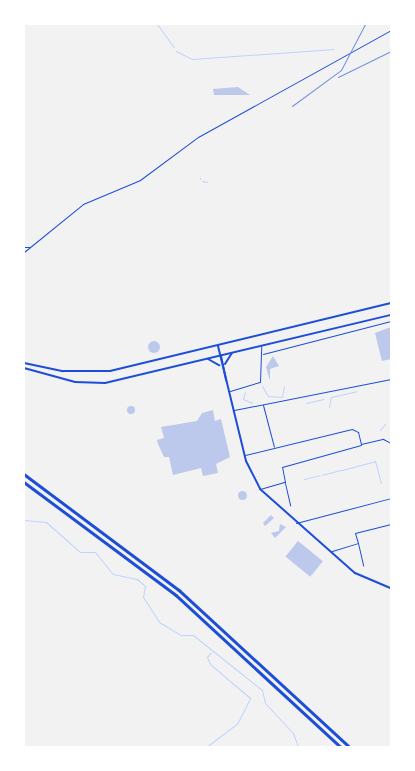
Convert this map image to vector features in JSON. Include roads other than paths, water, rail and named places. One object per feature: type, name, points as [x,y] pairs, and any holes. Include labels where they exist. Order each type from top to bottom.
[{"type":"highway","points":[[24,474],[194,603],[350,747]]},
{"type":"highway","points":[[24,482],[183,602],[341,747]]},
{"type":"street","points":[[24,252],[83,204],[140,180],[198,136],[391,30]]},
{"type":"street","points":[[24,248],[32,247]]},
{"type":"street","points":[[24,362],[63,371],[100,372],[218,346],[391,303]]},
{"type":"street","points":[[24,368],[98,384],[232,354],[391,315]]},
{"type":"street","points":[[263,354],[391,321]]},
{"type":"street","points":[[218,346],[225,365],[227,382],[244,455],[260,489],[296,523],[364,579],[391,588]]},
{"type":"street","points":[[229,391],[260,382],[262,346]]},
{"type":"street","points":[[225,365],[232,354]]},
{"type":"street","points":[[221,356],[221,367],[227,382]]},
{"type":"street","points":[[208,359],[221,367]]},
{"type":"street","points":[[234,410],[262,404],[302,400],[391,379]]},
{"type":"street","points":[[262,404],[274,448]]},
{"type":"street","points":[[244,455],[352,429],[358,432],[361,444]]},
{"type":"street","points":[[290,505],[282,467],[356,450],[361,444],[383,439],[391,443]]},
{"type":"street","points":[[260,489],[285,482]]},
{"type":"street","points":[[296,523],[391,498]]},
{"type":"street","points":[[363,565],[355,533],[391,524]]},
{"type":"street","points":[[331,553],[358,543]]},
{"type":"waterway","points":[[157,24],[174,47]]},
{"type":"waterway","points":[[176,51],[192,59],[334,49]]},
{"type":"waterway","points":[[202,181],[207,182]]},
{"type":"waterway","points":[[262,386],[268,396],[282,397],[284,386]]},
{"type":"waterway","points":[[329,407],[331,397],[356,391]]},
{"type":"waterway","points":[[245,392],[243,399],[252,403]]},
{"type":"waterway","points":[[306,403],[324,399]]},
{"type":"waterway","points":[[380,430],[385,424]]},
{"type":"waterway","points":[[342,470],[375,461],[381,483]]},
{"type":"waterway","points":[[322,475],[341,470]]},
{"type":"waterway","points":[[304,479],[320,475]]},
{"type":"waterway","points":[[24,520],[46,522],[80,552],[95,552],[113,574],[137,579],[145,586],[143,597],[159,622],[181,635],[193,635],[262,690],[265,703],[293,733],[298,747]]},
{"type":"waterway","points":[[206,747],[237,724],[250,698],[210,664],[207,657],[211,652]]},
{"type":"railway","points":[[292,106],[341,70],[365,24]]},
{"type":"railway","points":[[338,77],[391,51]]}]
